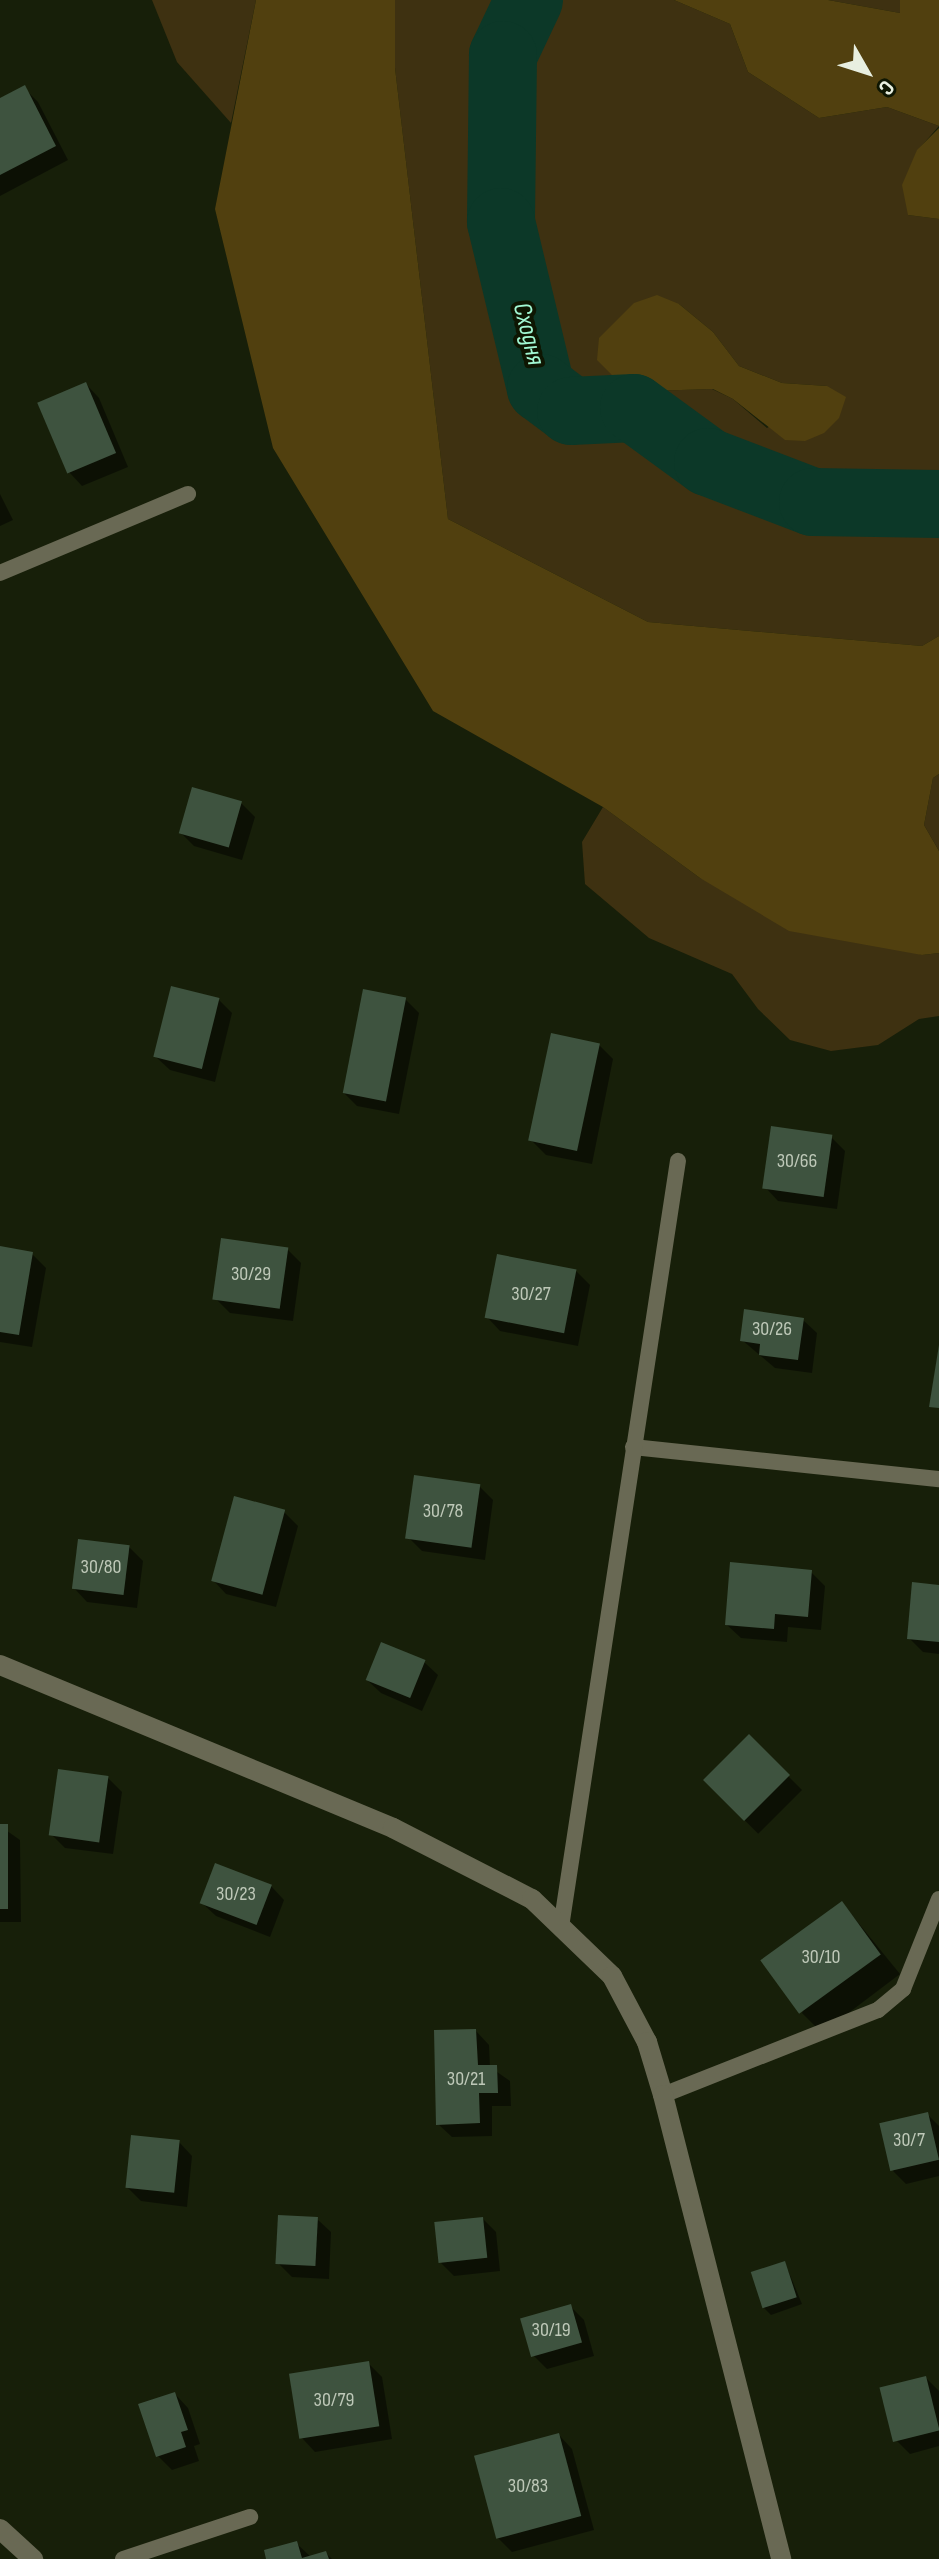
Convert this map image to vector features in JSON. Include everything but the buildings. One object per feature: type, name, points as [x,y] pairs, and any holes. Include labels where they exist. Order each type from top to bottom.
[{"type":"street","points":[[0,1665],[393,1828],[532,1899],[612,1976],[647,2042],[663,2095],[781,2559]]},
{"type":"street","points":[[0,2529],[33,2559]]},
{"type":"lane","points":[[0,573],[188,494]]},
{"type":"lane","points":[[561,1927],[678,1161]]},
{"type":"lane","points":[[633,1447],[939,1479]]},
{"type":"lane","points":[[663,2095],[878,2010],[903,1989],[939,1899]]},
{"type":"lane","points":[[123,2559],[250,2517]]},
{"type":"shaded area","points":[[152,0],[256,0],[231,123],[177,62]]},
{"type":"shaded area","points":[[256,0],[395,0],[395,68],[448,519],[648,622],[922,646],[939,636],[939,774],[933,778],[924,825],[939,851],[939,953],[922,955],[789,931],[700,878],[603,807],[433,711],[273,448],[215,209]]},
{"type":"shaded area","points":[[395,0],[674,0],[730,24],[748,72],[819,118],[887,107],[939,126],[917,151],[908,215],[939,219],[939,636],[922,646],[648,622],[448,519],[395,68]],"holes":[[[679,304],[713,332],[739,366],[782,383],[827,386],[767,428],[733,399],[712,389],[648,391]]]},
{"type":"shaded area","points":[[674,0],[828,0],[900,13],[900,0],[939,0],[939,126],[887,107],[819,118],[748,72],[730,24]]},
{"type":"shaded area","points":[[828,0],[900,0],[900,13]]},
{"type":"shaded area","points":[[939,128],[939,219],[908,215],[902,185],[917,150]]},
{"type":"shaded area","points":[[657,295],[679,304],[713,332],[739,366],[782,383],[827,386],[846,397],[839,418],[824,433],[805,441],[785,440],[733,399],[713,389],[648,391],[613,376],[597,360],[599,338],[634,303]]},
{"type":"shaded area","points":[[939,774],[939,851],[924,825],[933,778]]},
{"type":"shaded area","points":[[603,807],[700,878],[922,955],[939,953],[939,1016],[919,1019],[878,1045],[831,1051],[790,1040],[758,1009],[732,974],[649,938],[585,884],[582,842]]},
{"type":"waterway","name":"Сходня","points":[[529,0],[503,55],[501,222],[541,388],[571,411],[634,408],[708,462],[813,502],[939,504]]}]
